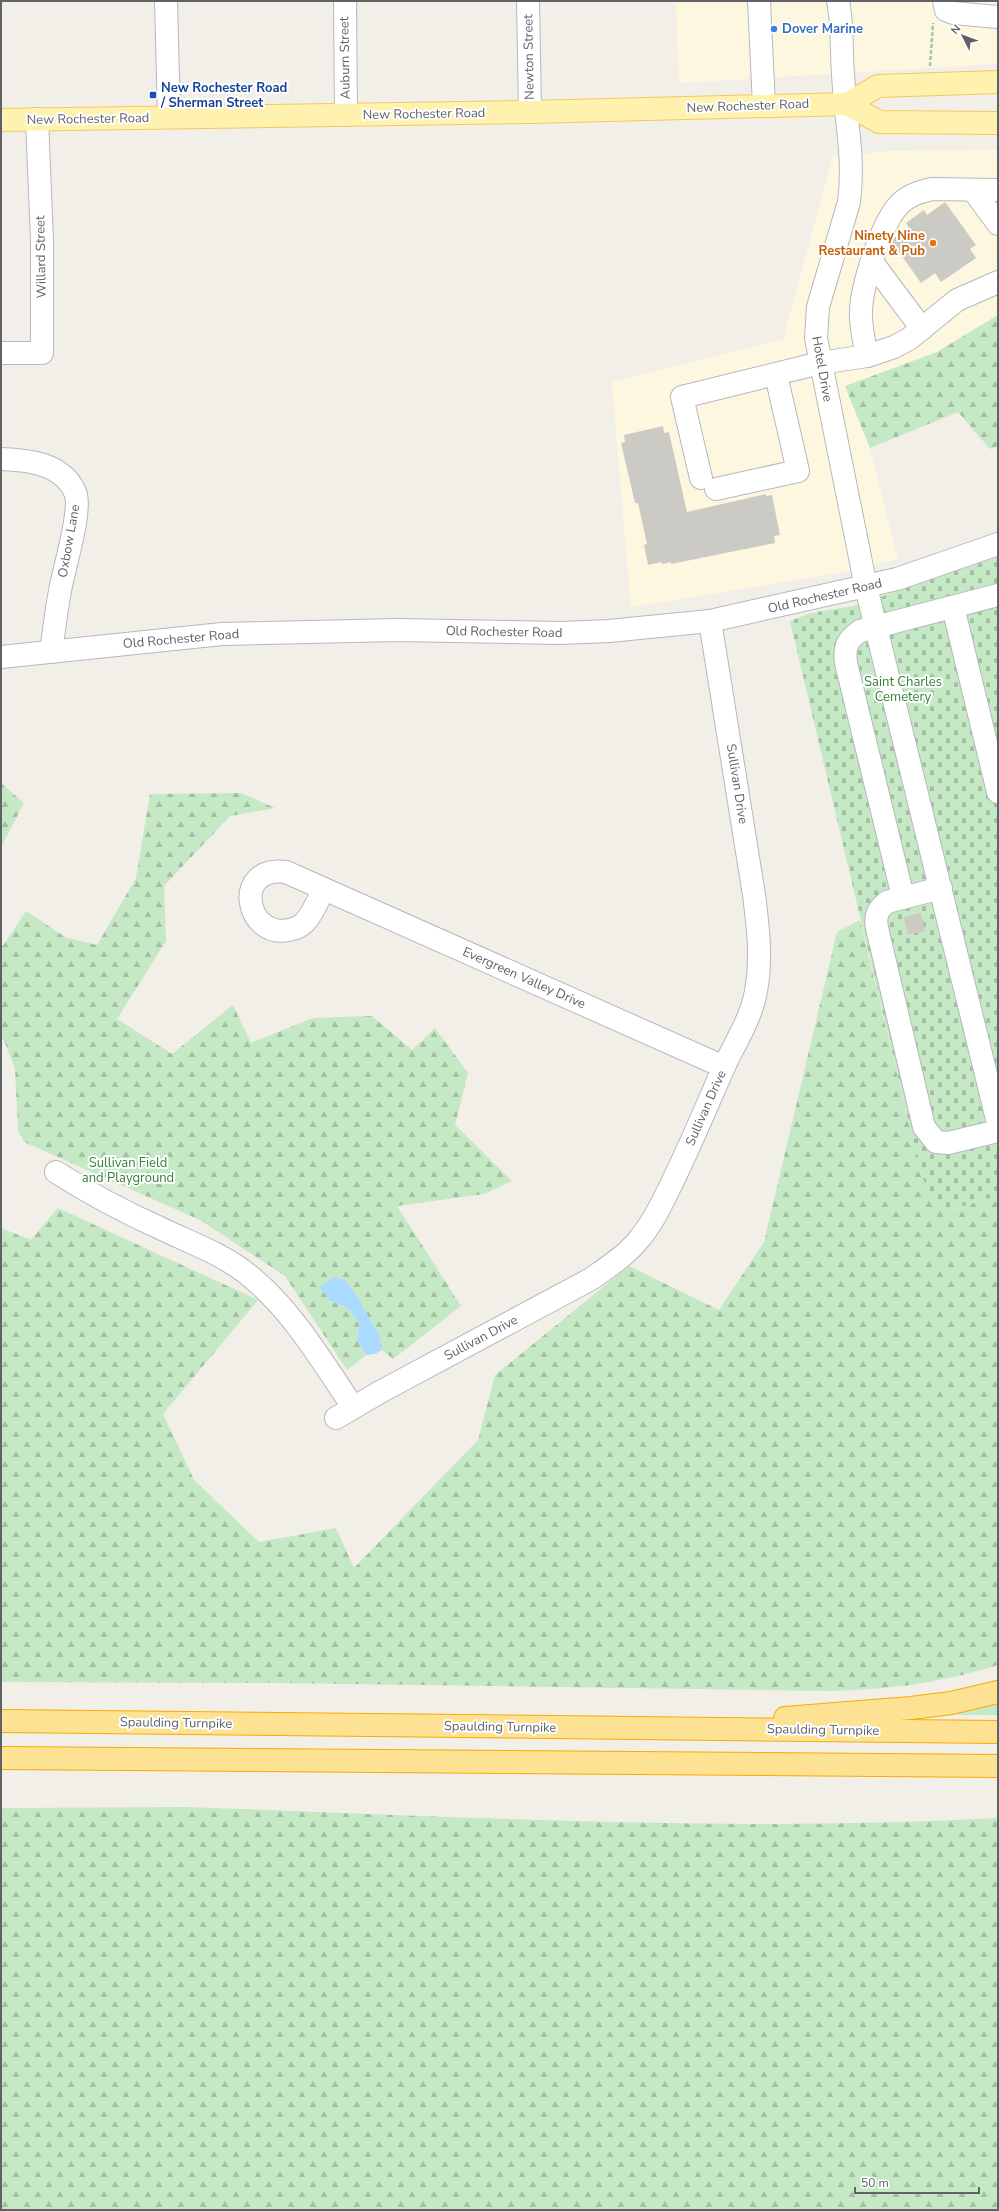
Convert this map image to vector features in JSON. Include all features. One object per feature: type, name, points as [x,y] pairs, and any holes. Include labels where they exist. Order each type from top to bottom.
[{"type":"highway","points":[[735,1729],[793,1716],[911,1708],[951,1703],[998,1692]]},
{"type":"highway","name":"Spaulding Turnpike","points":[[1,1721],[998,1732]]},
{"type":"highway","points":[[1,1758],[998,1766]]},
{"type":"main road","name":"New Rochester Road","points":[[1,120],[530,112],[847,104],[878,86],[998,82]]},
{"type":"main road","points":[[847,104],[879,122],[998,123]]},
{"type":"street","points":[[166,1],[169,117]]},
{"type":"street","name":"Auburn Street","points":[[345,1],[346,115]]},
{"type":"street","name":"Newton Street","points":[[528,1],[530,112]]},
{"type":"street","points":[[759,1],[764,106]]},
{"type":"street","name":"Hotel Drive","points":[[838,1],[843,76],[852,158],[851,186],[849,202],[818,307],[816,338],[866,587],[877,626],[998,1123]]},
{"type":"street","points":[[938,10],[946,10],[953,14],[990,11]]},
{"type":"street","name":"Willard Street","points":[[1,353],[42,353],[42,241],[37,119]]},
{"type":"street","points":[[867,356],[861,310],[872,262],[892,214],[910,196],[932,189],[998,190]]},
{"type":"street","points":[[973,190],[998,224]]},
{"type":"street","points":[[872,262],[922,329]]},
{"type":"street","points":[[776,375],[798,471],[708,483],[682,397],[820,363],[867,356],[894,347],[909,339],[957,300],[998,282]]},
{"type":"street","name":"Oxbow Lane","points":[[1,460],[29,460],[49,467],[63,476],[76,492],[76,513],[60,590],[51,652]]},
{"type":"street","name":"Old Rochester Road","points":[[1,657],[222,634],[397,630],[560,633],[617,630],[710,620],[866,587],[934,567],[998,544]]},
{"type":"street","points":[[903,897],[846,663],[845,650],[849,638],[860,631],[998,595]]},
{"type":"street","points":[[953,606],[998,792]]},
{"type":"street","name":"Sullivan Drive","points":[[56,1172],[88,1192],[211,1252],[245,1272],[287,1312],[344,1413],[591,1279],[639,1240],[652,1223],[677,1172],[724,1067],[743,1030],[756,993],[759,973],[759,934],[710,620]]},
{"type":"street","points":[[941,888],[887,902],[880,907],[875,917],[924,1127],[936,1142],[948,1143],[998,1131]]},
{"type":"street","name":"Evergreen Valley Drive","points":[[324,890],[724,1067]]},
{"type":"path","points":[[929,73],[938,10]]},
{"type":"shaded area","name":"Dover Marine","points":[[676,1],[998,1],[998,64],[679,83]]},
{"type":"shaded area","points":[[998,150],[998,315],[937,352],[845,387],[870,448],[898,559],[839,573],[631,607],[612,382],[783,339],[833,156],[891,151]]},
{"type":"green space","points":[[998,315],[998,446],[990,449],[958,412],[870,448],[845,386],[937,352]]},
{"type":"green space","name":"Saint Charles Cemetery","points":[[998,557],[998,1195],[945,1212],[937,1209],[921,1174],[790,621],[811,613],[853,606]]},
{"type":"green space","points":[[1,783],[24,803],[1,847]]},
{"type":"green space","name":"Sullivan Field and Playground","points":[[241,793],[275,808],[230,816],[164,886],[166,941],[117,1019],[172,1054],[233,1005],[251,1043],[313,1018],[372,1016],[412,1050],[435,1028],[468,1073],[455,1125],[512,1181],[484,1194],[397,1206],[461,1306],[393,1359],[382,1350],[379,1335],[355,1293],[330,1301],[348,1308],[360,1324],[357,1339],[366,1355],[347,1370],[285,1276],[200,1220],[24,1142],[18,1130],[15,1069],[4,1040],[1,1039],[1,944],[3,946],[26,911],[65,937],[97,945],[136,878],[150,794]]},
{"type":"green space","points":[[860,920],[921,1174],[945,1212],[998,1195],[998,1665],[956,1677],[935,1681],[893,1687],[828,1691],[283,1683],[1,1682],[1,1228],[31,1240],[58,1208],[258,1300],[163,1414],[194,1480],[259,1542],[336,1528],[354,1568],[478,1440],[495,1375],[629,1266],[719,1310],[764,1242],[837,932]]},
{"type":"green space","points":[[998,1699],[998,1715],[958,1715],[958,1709]]},
{"type":"green space","points":[[186,1807],[592,1822],[795,1824],[998,1818],[998,2210],[1,2210],[1,1808]]},
{"type":"water","points":[[334,1277],[345,1280],[355,1293],[379,1335],[382,1350],[375,1354],[366,1355],[357,1339],[360,1324],[348,1308],[330,1301],[320,1287]]},
{"type":"building","name":"Ninety Nine Restaurant & Pub","points":[[945,202],[976,245],[970,249],[976,258],[941,282],[935,273],[921,283],[892,242],[894,238],[909,228],[906,223],[924,210],[927,215]]},
{"type":"building","points":[[663,426],[664,433],[669,432],[687,512],[766,494],[766,496],[772,495],[780,535],[774,536],[775,543],[671,564],[671,562],[662,564],[662,562],[648,565],[644,545],[647,544],[638,503],[635,503],[621,443],[625,442],[624,435]]},
{"type":"building","points":[[921,913],[925,931],[908,935],[904,917]]},
{"type":"place","name":"Dover Marine","points":[[774,29]]},
{"type":"place","name":"New Rochester Road / Sherman Street","points":[[153,95]]},
{"type":"place","name":"Ninety Nine Restaurant & Pub","points":[[933,243]]}]
